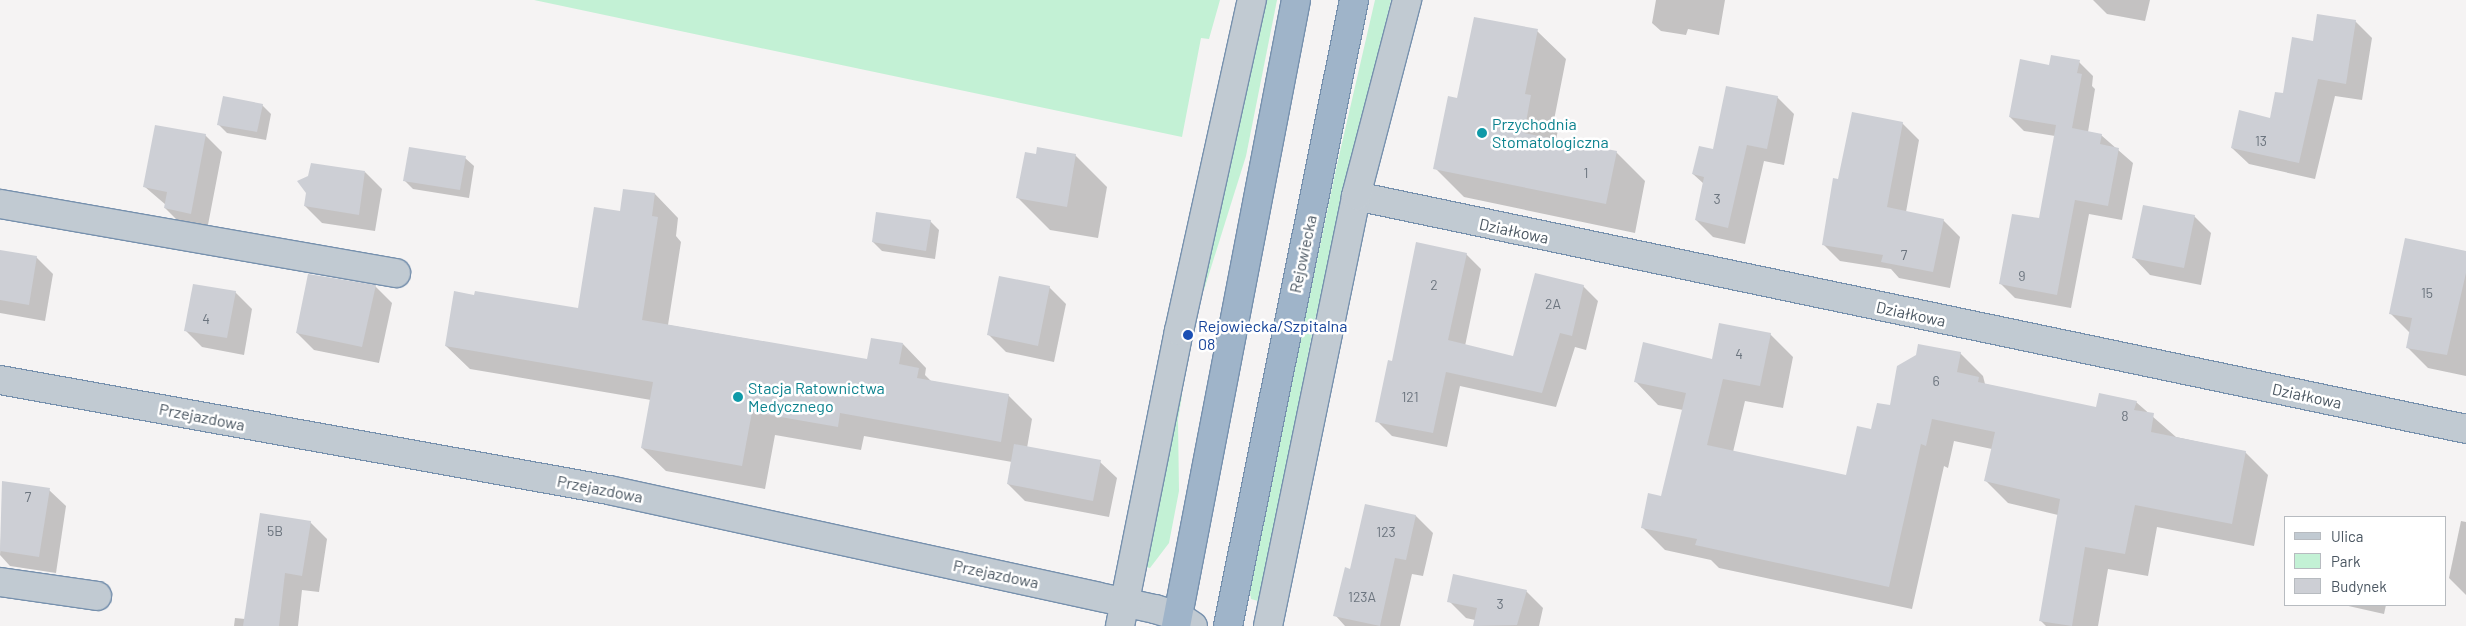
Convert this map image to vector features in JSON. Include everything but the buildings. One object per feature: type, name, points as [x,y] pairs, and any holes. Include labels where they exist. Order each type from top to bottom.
[{"type":"highway","points":[[1182,623],[1296,0]]},
{"type":"highway","name":"Rejowiecka","points":[[1228,626],[1354,0]]},
{"type":"street","points":[[1122,614],[1179,331],[1252,0]]},
{"type":"street","points":[[1268,626],[1356,196],[1407,0]]},
{"type":"street","name":"Działkowa","points":[[1356,196],[2466,430]]},
{"type":"street","points":[[0,204],[396,273]]},
{"type":"street","name":"Przejazdowa","points":[[0,380],[609,490],[1122,614],[1182,623]]},
{"type":"street","points":[[0,582],[97,596]]},
{"type":"green space","points":[[534,0],[1220,0],[1209,39],[1201,38],[1182,137]]},
{"type":"green space","points":[[1262,0],[1277,0],[1246,156],[1204,290],[1198,288]]},
{"type":"green space","points":[[1375,0],[1391,0],[1314,324],[1262,594],[1258,601],[1251,599],[1249,586],[1336,169]]},
{"type":"green space","points":[[1177,395],[1182,396],[1178,420],[1179,491],[1169,543],[1150,568],[1146,567],[1146,562]]},
{"type":"place","name":"Przychodnia Stomatologiczna","points":[[1482,133]]},
{"type":"place","name":"Rejowiecka/Szpitalna 08","points":[[1188,335]]},
{"type":"place","name":"Stacja Ratownictwa Medycznego","points":[[738,397]]}]
